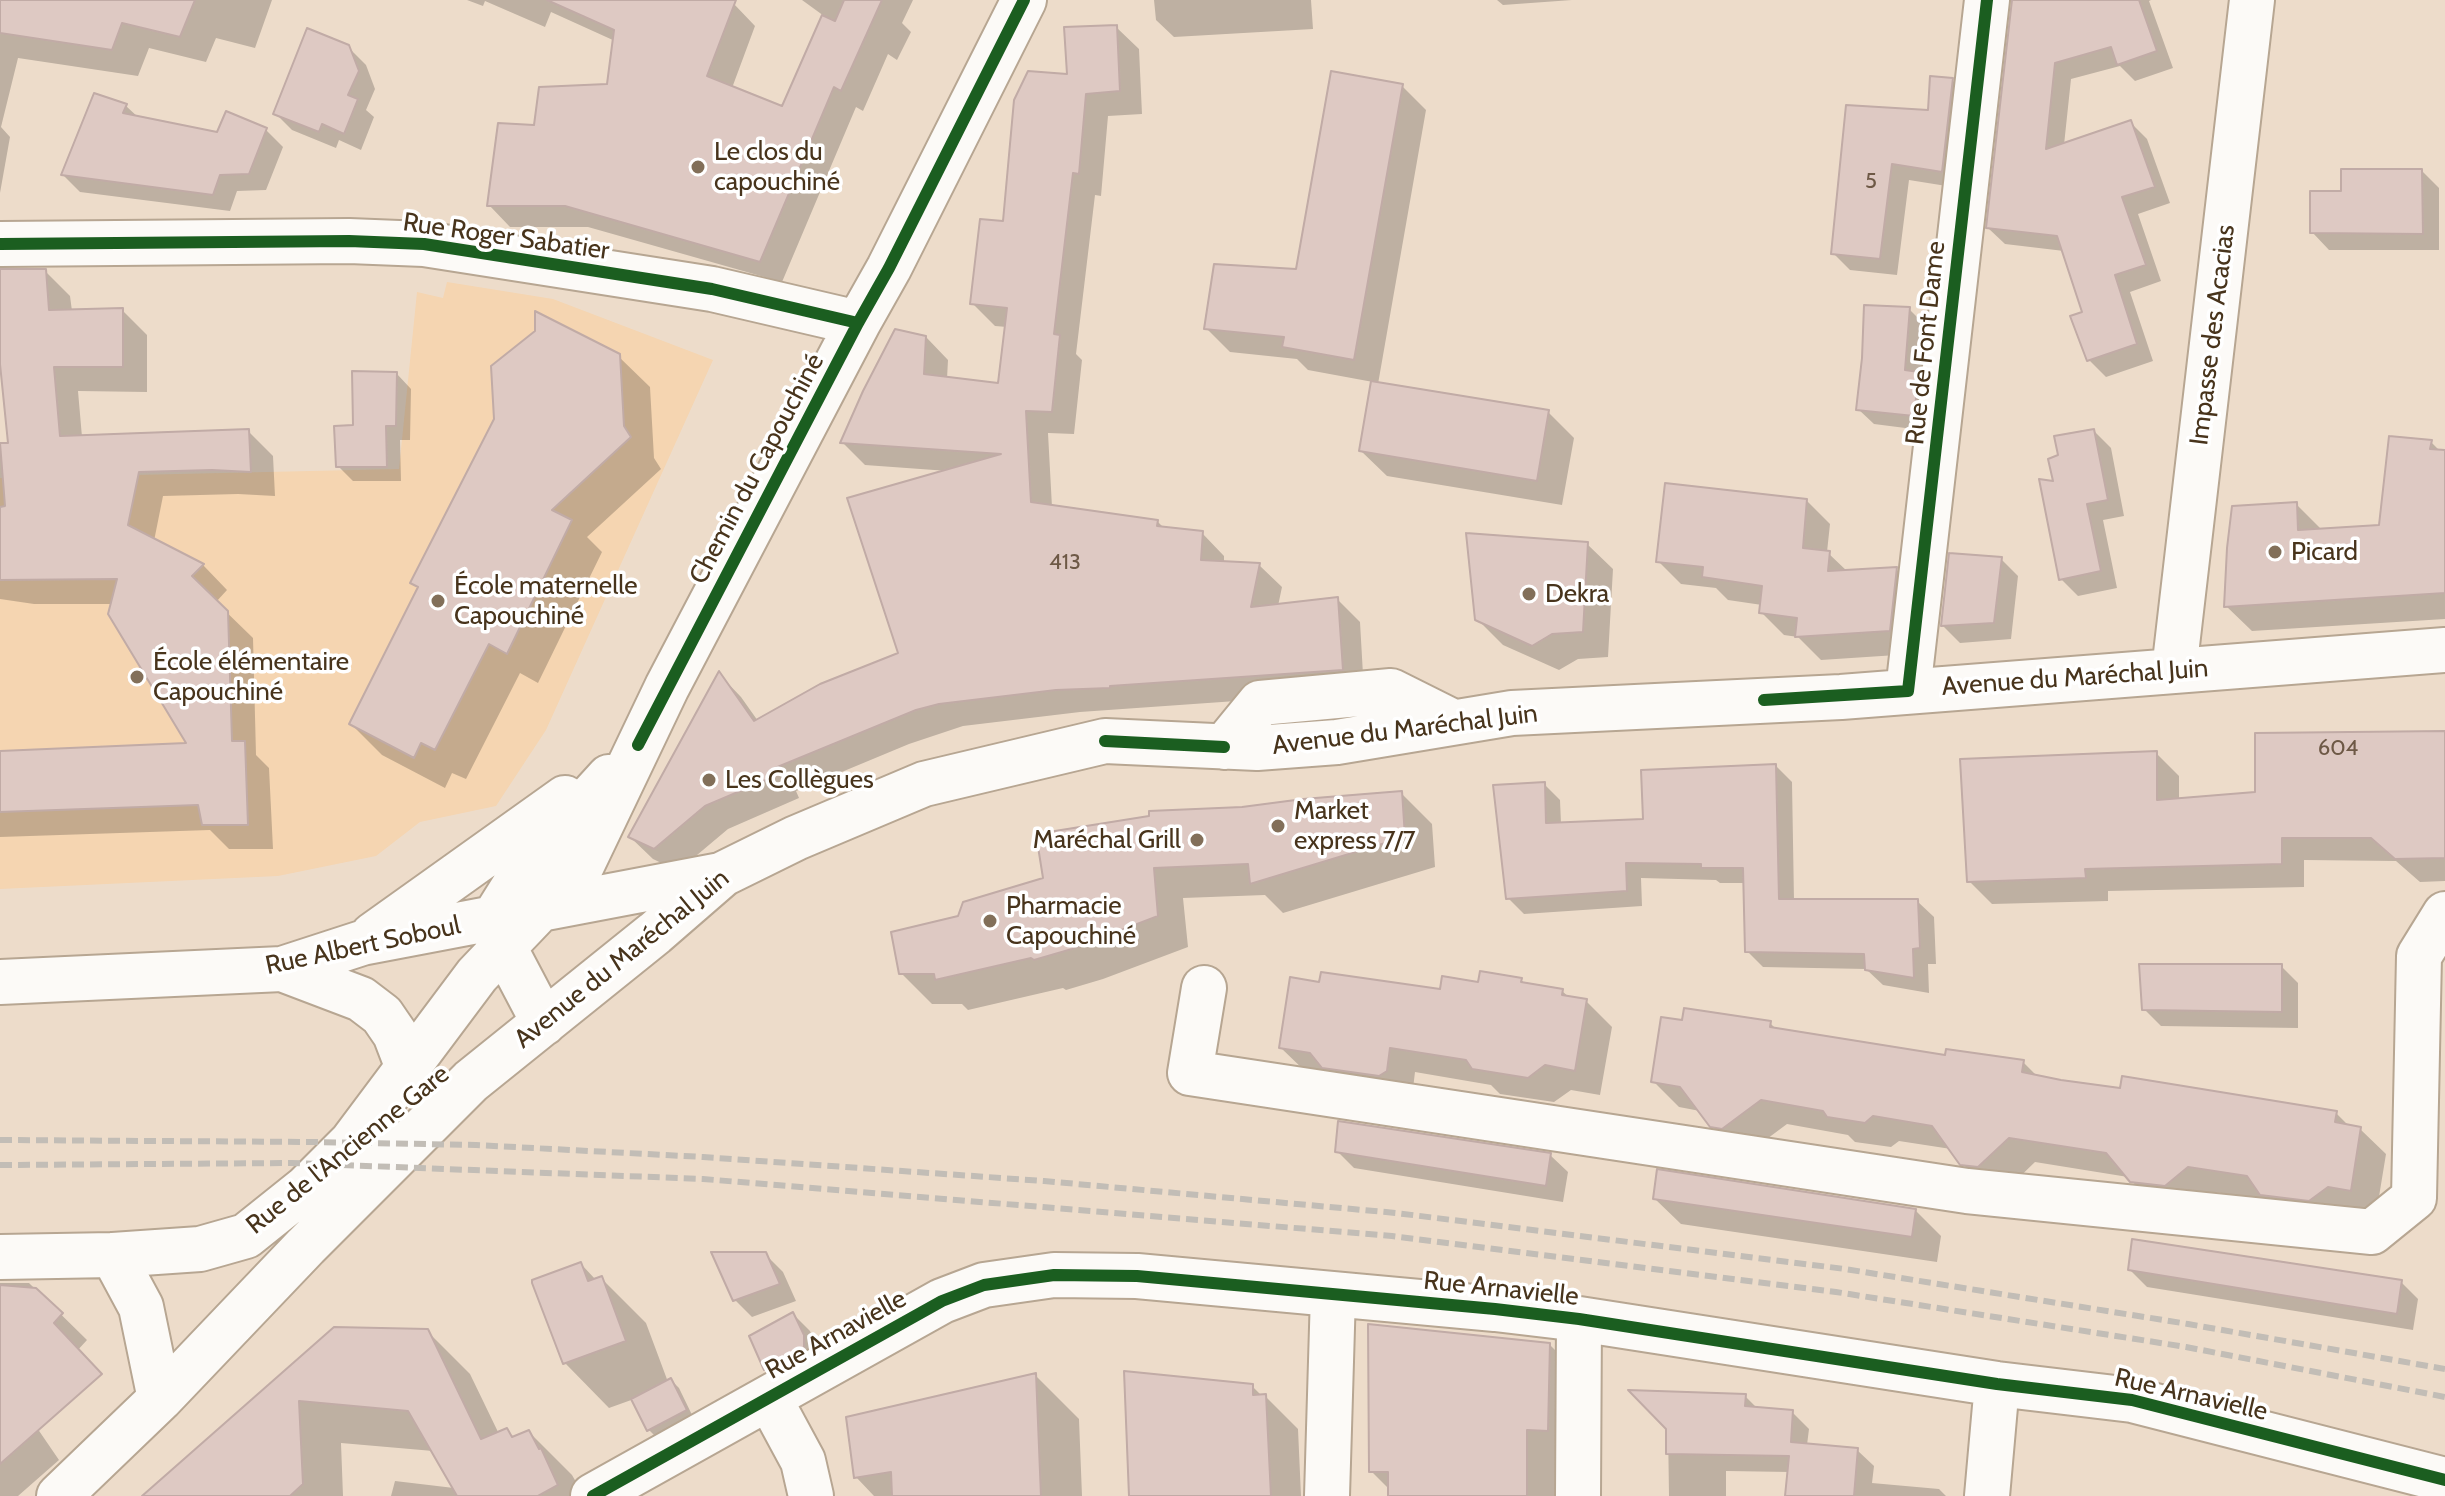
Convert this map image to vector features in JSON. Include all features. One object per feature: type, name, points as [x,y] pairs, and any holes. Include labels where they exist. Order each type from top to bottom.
[{"type":"street","name":"Chemin du Capouchiné","points":[[638,745],[889,268],[1024,0]]},
{"type":"street","name":"Rue de Font Dame","points":[[1908,691],[1987,0]]},
{"type":"street","name":"Impasse des Acacias","points":[[2174,671],[2252,0]]},
{"type":"street","name":"Rue Roger Sabatier","points":[[0,244],[349,241],[424,244],[712,289],[858,323]]},
{"type":"street","name":"Avenue du Maréchal Juin","points":[[59,1496],[160,1399],[306,1246],[471,1081],[655,933],[723,874],[796,838],[924,784],[1105,741],[1257,748],[1337,742],[1512,713],[1841,697],[2445,650]]},
{"type":"street","points":[[499,932],[540,909],[582,865],[638,745]]},
{"type":"street","points":[[352,1142],[477,975],[499,932],[524,870],[638,745]]},
{"type":"street","points":[[362,943],[638,745]]},
{"type":"street","points":[[540,909],[723,874]]},
{"type":"street","points":[[1204,988],[1190,1073],[1967,1191],[2372,1232],[2414,1198],[2419,956],[2445,914]]},
{"type":"street","points":[[499,932],[544,1023]]},
{"type":"street","name":"Rue Albert Soboul","points":[[0,982],[282,969],[362,943],[499,932]]},
{"type":"street","points":[[282,969],[361,999],[382,1015],[395,1034],[408,1068]]},
{"type":"street","name":"Rue de l'Ancienne Gare","points":[[0,1257],[113,1255],[200,1249],[246,1236],[306,1188],[352,1142],[472,1051],[544,1023]]},
{"type":"street","points":[[113,1255],[141,1307],[160,1399]]},
{"type":"street","name":"Rue Arnavielle","points":[[593,1496],[942,1301],[984,1285],[1054,1275],[1137,1276],[1579,1319],[1997,1384],[2132,1400],[2445,1480]]},
{"type":"street","points":[[1327,1496],[1333,1294]]},
{"type":"street","points":[[1578,1496],[1579,1319]]},
{"type":"street","points":[[1987,1496],[1997,1384]]},
{"type":"street","points":[[769,1398],[803,1461],[811,1496]]},
{"type":"shaded area","points":[[447,282],[553,299],[713,360],[546,730],[496,806],[420,822],[376,856],[278,876],[0,889],[0,478],[399,469],[417,292],[443,298]]},
{"type":"building","points":[[0,0],[195,0],[180,37],[122,23],[112,50],[0,33]]},
{"type":"building","points":[[547,0],[736,0],[707,76],[782,106],[822,15],[835,21],[844,0],[882,0],[841,91],[834,87],[760,262],[565,206],[487,206],[498,123],[534,125],[539,87],[607,84],[614,30]]},
{"type":"building","points":[[2012,0],[2139,0],[2157,51],[2117,65],[2111,47],[2055,63],[2046,149],[2131,120],[2155,187],[2122,197],[2146,265],[2115,275],[2137,344],[2087,361],[2070,316],[2082,312],[2057,236],[1986,228]]},
{"type":"building","points":[[1117,25],[1120,91],[1086,94],[1079,174],[1073,173],[1054,334],[1060,335],[1052,412],[1026,411],[1031,502],[1158,520],[1157,526],[1203,531],[1201,560],[1260,563],[1251,607],[1338,597],[1343,670],[1056,690],[939,704],[916,710],[775,768],[778,775],[705,806],[654,849],[628,837],[719,671],[754,721],[820,684],[898,653],[847,498],[1001,454],[840,443],[895,329],[926,336],[924,374],[998,383],[1007,308],[970,304],[980,219],[1003,221],[1014,100],[1028,71],[1067,74],[1064,27]]},
{"type":"building","points":[[307,28],[349,45],[359,71],[348,95],[358,99],[344,134],[322,124],[319,132],[273,114]]},
{"type":"building","points":[[1331,71],[1403,84],[1354,360],[1282,347],[1284,337],[1204,329],[1214,264],[1296,269]]},
{"type":"building","points":[[1930,76],[1953,78],[1942,172],[1892,164],[1880,259],[1831,254],[1846,105],[1928,110]]},
{"type":"building","points":[[94,93],[127,104],[123,113],[217,132],[226,111],[267,128],[249,174],[220,175],[213,195],[61,175]]},
{"type":"building","points":[[2341,169],[2422,169],[2423,234],[2310,233],[2310,191],[2341,191]]},
{"type":"building","points":[[0,269],[46,269],[49,310],[123,308],[123,367],[54,367],[60,436],[249,429],[251,472],[139,472],[128,525],[204,564],[192,576],[228,611],[232,741],[245,741],[248,825],[202,825],[198,805],[0,812],[0,751],[186,743],[108,614],[117,579],[0,580],[0,507],[5,506],[0,443],[8,443],[0,364]]},
{"type":"building","points":[[1864,305],[1910,307],[1905,370],[1919,372],[1914,416],[1856,410]]},
{"type":"building","points":[[535,311],[620,354],[624,426],[631,437],[552,510],[572,520],[507,654],[489,644],[435,750],[421,743],[414,758],[349,724],[418,587],[410,583],[494,419],[491,366],[535,331]]},
{"type":"building","points":[[352,371],[397,372],[396,426],[386,426],[387,467],[336,467],[334,426],[353,425]]},
{"type":"building","points":[[1371,381],[1549,410],[1537,481],[1359,451]]},
{"type":"building","points":[[2094,429],[2108,500],[2087,504],[2101,571],[2059,580],[2039,479],[2053,481],[2048,459],[2058,455],[2054,436]]},
{"type":"building","points":[[2389,436],[2432,440],[2430,449],[2445,450],[2445,593],[2224,607],[2232,506],[2297,502],[2298,530],[2379,525]]},
{"type":"building","points":[[1665,483],[1807,499],[1803,548],[1830,551],[1828,571],[1897,567],[1890,631],[1795,637],[1797,618],[1759,613],[1762,586],[1702,577],[1703,567],[1656,562]]},
{"type":"building","name":"Dekra","points":[[1466,533],[1588,542],[1583,632],[1552,634],[1532,646],[1475,620]]},
{"type":"building","points":[[1949,553],[2002,557],[1994,623],[1941,626]]},
{"type":"building","points":[[2445,731],[2445,858],[2395,859],[2371,838],[2282,838],[2282,864],[2085,869],[2086,878],[1967,882],[1960,759],[2157,751],[2157,800],[2255,792],[2255,733]]},
{"type":"building","points":[[1776,764],[1779,899],[1918,899],[1920,948],[1913,949],[1914,978],[1865,970],[1864,954],[1745,952],[1743,868],[1626,863],[1627,891],[1506,899],[1493,785],[1545,782],[1546,823],[1643,819],[1641,770]]},
{"type":"building","points":[[1402,791],[1405,837],[1250,884],[1248,864],[1154,868],[1158,916],[1034,960],[1031,958],[935,980],[934,974],[899,974],[891,932],[958,916],[963,902],[1043,878],[1036,834],[1149,816],[1149,811],[1242,807]]},
{"type":"building","points":[[2139,964],[2282,964],[2282,1012],[2142,1010]]},
{"type":"building","points":[[1480,971],[1522,978],[1521,982],[1563,989],[1562,995],[1587,999],[1575,1071],[1545,1065],[1528,1078],[1472,1069],[1466,1060],[1390,1048],[1387,1071],[1379,1076],[1322,1068],[1310,1053],[1279,1048],[1290,977],[1319,982],[1321,972],[1440,989],[1442,976],[1478,982]]},
{"type":"building","points":[[1684,1008],[1771,1021],[1770,1027],[1945,1055],[1946,1049],[2024,1060],[2022,1072],[2061,1080],[2120,1088],[2122,1076],[2337,1111],[2335,1122],[2361,1127],[2351,1191],[2328,1187],[2309,1201],[2260,1195],[2247,1176],[2188,1167],[2165,1186],[2130,1182],[2106,1153],[2009,1138],[1978,1167],[1960,1165],[1932,1126],[1873,1116],[1865,1123],[1827,1117],[1823,1111],[1761,1100],[1722,1129],[1710,1127],[1680,1087],[1651,1082],[1661,1017],[1682,1020]]},
{"type":"building","points":[[1338,1121],[1551,1153],[1546,1186],[1335,1152]]},
{"type":"building","points":[[1657,1169],[1916,1209],[1912,1237],[1653,1199]]},
{"type":"building","points":[[2132,1239],[2402,1280],[2397,1314],[2128,1270]]},
{"type":"building","points":[[711,1252],[766,1252],[780,1284],[733,1301]]},
{"type":"building","points":[[581,1262],[588,1281],[602,1276],[626,1341],[563,1364],[532,1280]]},
{"type":"building","points":[[0,1285],[36,1288],[63,1313],[54,1323],[102,1374],[0,1464]]},
{"type":"building","points":[[793,1312],[804,1335],[804,1349],[764,1370],[749,1336]]},
{"type":"building","points":[[1368,1324],[1550,1343],[1548,1431],[1527,1430],[1527,1496],[1388,1496],[1388,1472],[1369,1472]]},
{"type":"building","points":[[334,1327],[428,1329],[481,1439],[507,1428],[512,1437],[529,1430],[558,1485],[538,1496],[457,1496],[408,1411],[299,1401],[303,1484],[290,1496],[142,1496]]},
{"type":"building","points":[[1124,1371],[1253,1384],[1253,1395],[1266,1394],[1271,1496],[1129,1496]]},
{"type":"building","points":[[1036,1373],[1041,1496],[892,1496],[891,1472],[854,1478],[846,1417]]},
{"type":"building","points":[[671,1378],[687,1410],[647,1431],[631,1399]]},
{"type":"building","points":[[1628,1390],[1746,1394],[1745,1406],[1793,1410],[1791,1442],[1858,1448],[1854,1496],[1785,1496],[1789,1456],[1666,1454],[1666,1429]]},
{"type":"railway","points":[[0,1140],[476,1145],[1044,1181],[1396,1213],[1845,1269],[2445,1369]]},
{"type":"railway","points":[[0,1165],[291,1163],[703,1179],[1392,1236],[1836,1292],[2186,1347],[2445,1397]]},
{"type":"cycle path","points":[[638,745],[889,268],[1024,0]]},
{"type":"cycle path","points":[[1764,700],[1908,691],[1987,0]]},
{"type":"cycle path","points":[[0,244],[349,241],[424,244],[712,289],[858,323]]},
{"type":"cycle path","points":[[1105,741],[1224,747]]},
{"type":"cycle path","points":[[593,1496],[942,1301],[984,1285],[1054,1275],[1137,1276],[1495,1309],[1579,1319],[1997,1384],[2132,1400],[2445,1480]]},
{"type":"place","name":"Le clos du capouchiné","points":[[698,167]]},
{"type":"place","name":"Picard","points":[[2275,552]]},
{"type":"place","name":"Dekra","points":[[1529,594]]},
{"type":"place","name":"École maternelle Capouchiné","points":[[438,601]]},
{"type":"place","name":"École élémentaire Capouchiné","points":[[137,677]]},
{"type":"place","name":"Les Collègues","points":[[709,780]]},
{"type":"place","name":"Market express 7/7","points":[[1278,826]]},
{"type":"place","name":"Maréchal Grill","points":[[1197,840]]},
{"type":"place","name":"Pharmacie Capouchiné","points":[[990,921]]}]
